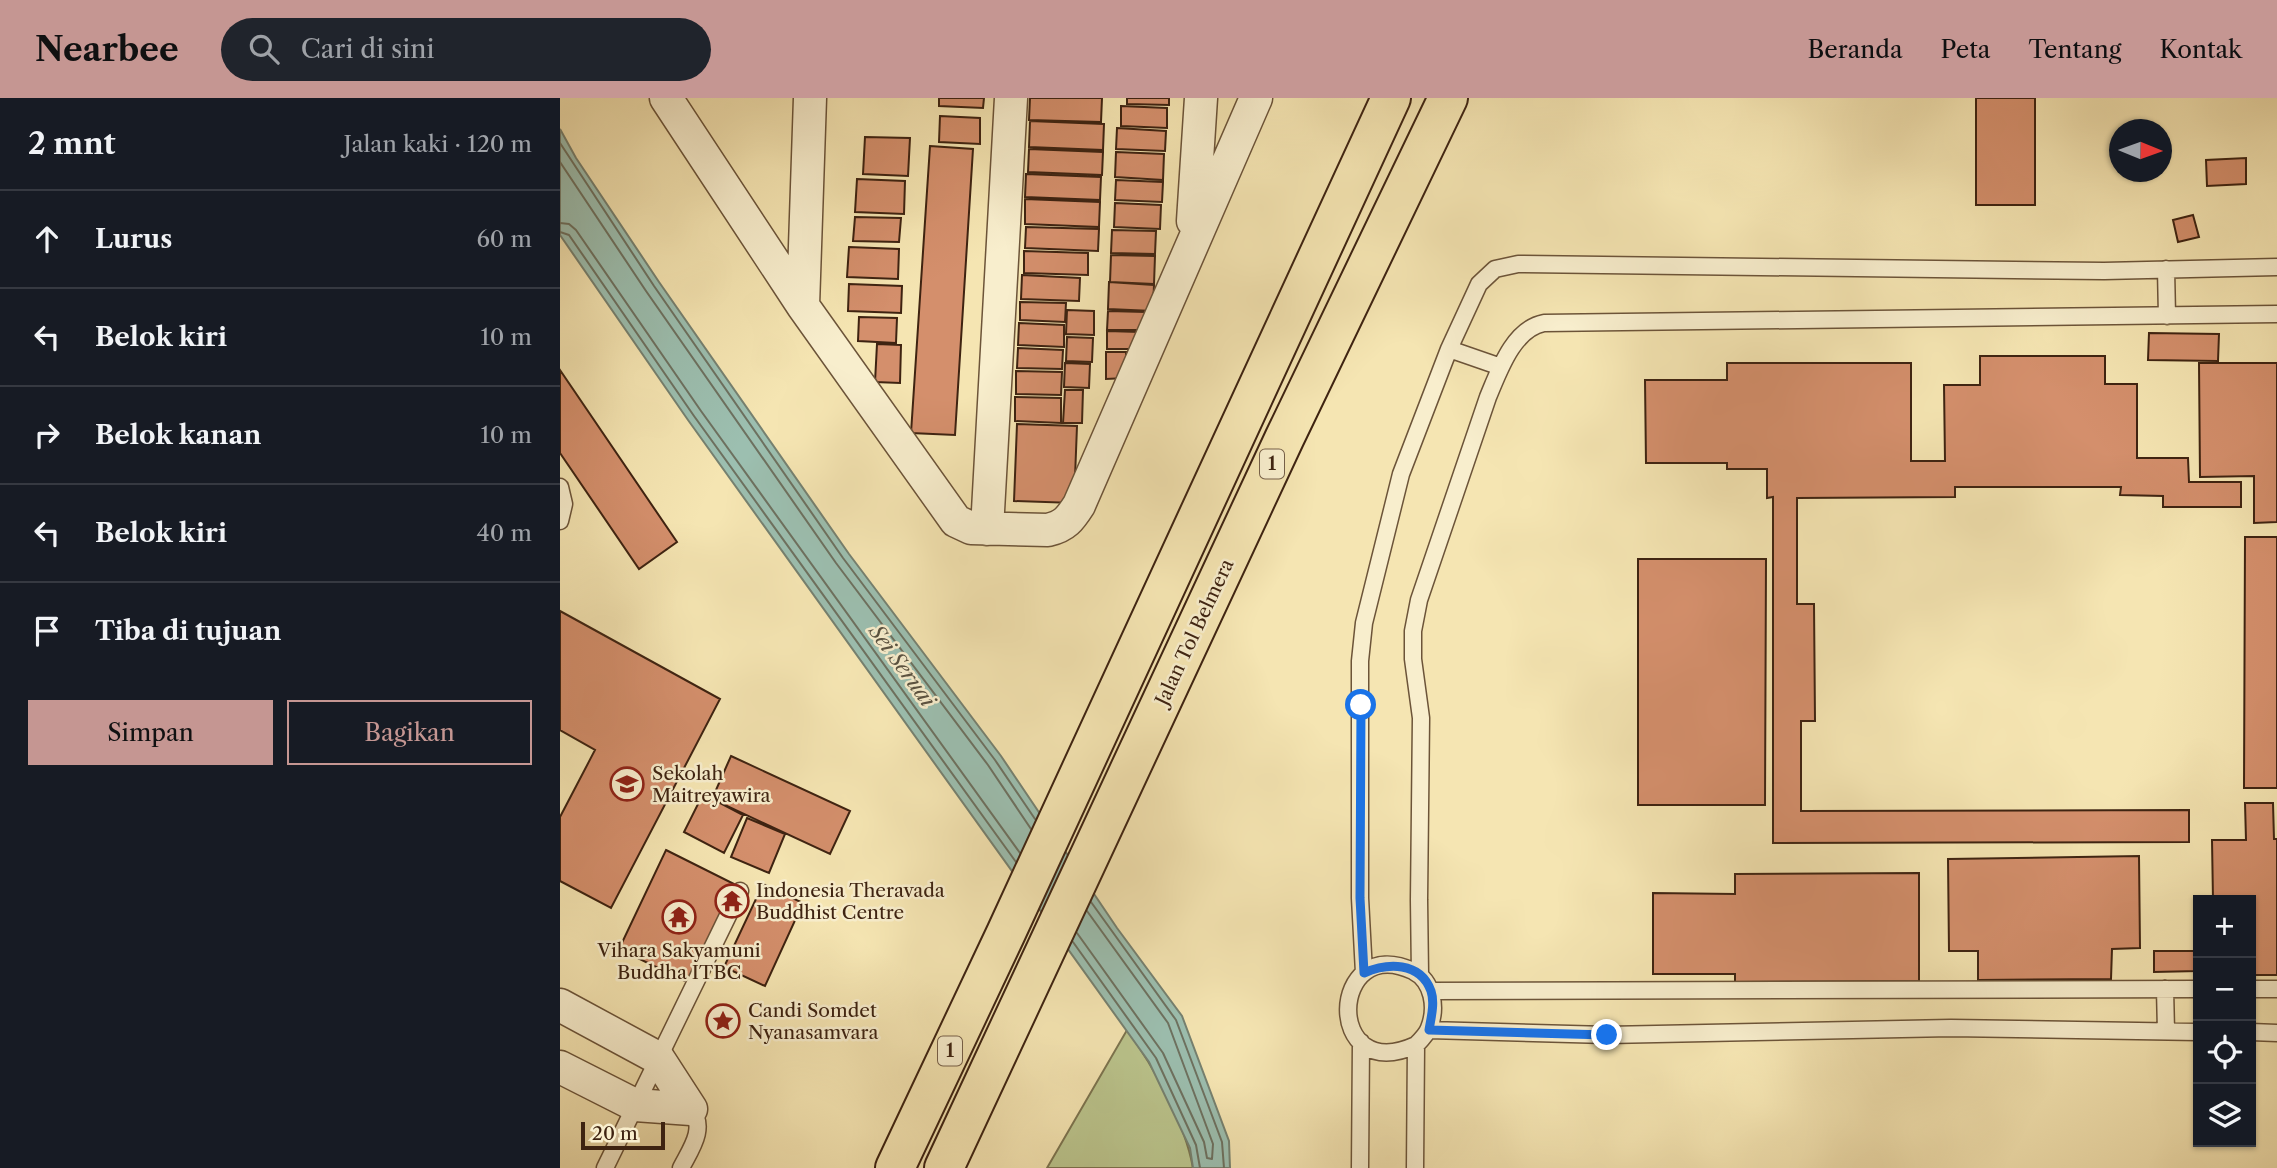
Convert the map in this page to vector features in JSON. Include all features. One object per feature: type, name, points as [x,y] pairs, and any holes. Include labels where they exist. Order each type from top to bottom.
[{"type":"highway","name":"1","points":[[895,1168],[1391,98]]},
{"type":"highway","name":"Jalan Tol Belmera","points":[[944,1168],[1290,427],[1448,98]]},
{"type":"street","points":[[666,98],[803,306],[956,521],[971,528],[1048,530],[1069,521],[1079,505],[1192,247],[1248,106]]},
{"type":"street","points":[[803,306],[810,98]]},
{"type":"street","points":[[987,529],[1011,98]]},
{"type":"street","points":[[1192,247],[1201,98]]},
{"type":"street","points":[[560,1006],[659,1058],[694,1122]]},
{"type":"street","points":[[560,1067],[635,1104],[694,1122]]},
{"type":"lane","points":[[1364,973],[1360,898],[1360,661],[1364,623],[1401,474],[1449,349],[1479,284],[1494,269],[1518,264],[2166,269],[2277,267]]},
{"type":"lane","points":[[2166,269],[2167,316]]},
{"type":"lane","points":[[1420,975],[1422,718],[1413,659],[1413,631],[1419,600],[1467,454],[1501,367],[1522,334],[1535,324],[1544,323],[2277,314]]},
{"type":"lane","points":[[1449,349],[1501,367]]},
{"type":"lane","points":[[560,487],[564,504],[560,521]]},
{"type":"lane","points":[[605,1168],[740,891]]},
{"type":"lane","points":[[1382,965],[1402,966],[1420,975],[1431,991],[1433,1010],[1429,1030],[1416,1045],[1398,1053],[1378,1051],[1361,1042],[1349,1026],[1346,1007],[1351,988],[1364,973],[1382,965]]},
{"type":"lane","points":[[2165,989],[2166,1031]]},
{"type":"lane","points":[[1431,991],[2193,989]]},
{"type":"lane","points":[[2256,989],[2277,989]]},
{"type":"lane","points":[[1429,1030],[1607,1035],[1951,1028],[2193,1032]]},
{"type":"lane","points":[[2256,1032],[2277,1033]]},
{"type":"lane","points":[[1360,1168],[1361,1042]]},
{"type":"lane","points":[[1415,1168],[1416,1045]]},
{"type":"lane","points":[[681,1168],[694,1122]]},
{"type":"green space","points":[[1127,1030],[1148,1061],[1176,1114],[1193,1168],[1047,1168]]},
{"type":"water","name":"Sei Seruai","points":[[560,129],[576,158],[659,282],[849,554],[1001,756],[1117,928],[1182,1016],[1229,1141],[1230,1168],[1193,1168],[1190,1148],[1149,1062],[688,420],[560,235]]},
{"type":"building","points":[[939,98],[984,98],[983,108],[939,106]]},
{"type":"building","points":[[1030,98],[1102,98],[1101,122],[1029,120]]},
{"type":"building","points":[[1127,98],[1169,98],[1169,105],[1127,104]]},
{"type":"building","points":[[1976,98],[2035,98],[2035,205],[1976,205]]},
{"type":"building","points":[[1121,106],[1167,108],[1167,128],[1121,126]]},
{"type":"building","points":[[940,116],[980,118],[980,144],[939,142]]},
{"type":"building","points":[[1030,121],[1104,124],[1103,150],[1029,147]]},
{"type":"building","points":[[1117,128],[1166,131],[1165,151],[1116,149]]},
{"type":"building","points":[[865,137],[910,138],[908,176],[863,174]]},
{"type":"building","points":[[930,146],[973,149],[955,435],[911,433]]},
{"type":"building","points":[[1029,149],[1103,152],[1102,175],[1028,172]]},
{"type":"building","points":[[1116,152],[1164,154],[1163,180],[1115,177]]},
{"type":"building","points":[[2246,158],[2246,184],[2207,186],[2206,160]]},
{"type":"building","points":[[1026,174],[1101,177],[1100,200],[1025,197]]},
{"type":"building","points":[[857,179],[905,181],[904,214],[855,212]]},
{"type":"building","points":[[1116,180],[1163,182],[1162,202],[1115,200]]},
{"type":"building","points":[[1025,199],[1100,202],[1099,227],[1025,224]]},
{"type":"building","points":[[1115,203],[1161,205],[1160,229],[1114,227]]},
{"type":"building","points":[[2193,215],[2199,237],[2178,242],[2173,220]]},
{"type":"building","points":[[855,217],[901,218],[899,242],[853,241]]},
{"type":"building","points":[[1026,227],[1099,229],[1098,251],[1025,248]]},
{"type":"building","points":[[1112,230],[1156,231],[1155,254],[1111,253]]},
{"type":"building","points":[[849,247],[899,249],[898,279],[847,277]]},
{"type":"building","points":[[1024,251],[1088,253],[1088,275],[1024,273]]},
{"type":"building","points":[[1111,255],[1155,256],[1154,284],[1110,282]]},
{"type":"building","points":[[1022,275],[1080,278],[1079,301],[1021,299]]},
{"type":"building","points":[[1109,282],[1154,285],[1153,311],[1108,309]]},
{"type":"building","points":[[849,284],[902,286],[901,313],[848,311]]},
{"type":"building","points":[[1020,302],[1066,303],[1065,322],[1020,320]]},
{"type":"building","points":[[1067,310],[1094,311],[1094,335],[1066,334]]},
{"type":"building","points":[[1108,311],[1146,312],[1145,330],[1107,330]]},
{"type":"building","points":[[859,317],[897,318],[896,343],[858,341]]},
{"type":"building","points":[[1019,323],[1064,325],[1064,347],[1018,345]]},
{"type":"building","points":[[1107,331],[1140,332],[1140,349],[1107,349]]},
{"type":"building","points":[[2149,333],[2219,334],[2218,361],[2148,360]]},
{"type":"building","points":[[1067,337],[1093,338],[1092,362],[1066,361]]},
{"type":"building","points":[[877,344],[901,345],[900,383],[875,382]]},
{"type":"building","points":[[1018,348],[1063,350],[1062,369],[1017,368]]},
{"type":"building","points":[[1106,352],[1126,352],[1126,378],[1106,379]]},
{"type":"building","points":[[1980,356],[2105,356],[2105,384],[2137,384],[2137,458],[2188,458],[2189,482],[2241,482],[2241,507],[2163,507],[2163,496],[2120,495],[2121,487],[1955,487],[1955,497],[1797,498],[1797,604],[1814,604],[1815,721],[1801,721],[1801,811],[2189,810],[2189,842],[1773,843],[1773,497],[1767,498],[1767,469],[1727,469],[1727,463],[1646,463],[1645,380],[1727,380],[1727,363],[1911,363],[1911,461],[1945,461],[1944,385],[1980,385]]},
{"type":"building","points":[[1065,363],[1090,364],[1089,388],[1064,387]]},
{"type":"building","points":[[2199,363],[2277,363],[2277,522],[2254,523],[2254,476],[2200,477]]},
{"type":"building","points":[[560,370],[677,542],[639,569],[560,453]]},
{"type":"building","points":[[1016,371],[1062,372],[1061,395],[1016,394]]},
{"type":"building","points":[[1065,390],[1083,390],[1082,423],[1063,423]]},
{"type":"building","points":[[1015,397],[1061,398],[1061,423],[1015,421]]},
{"type":"building","points":[[1017,424],[1077,426],[1074,503],[1014,501]]},
{"type":"building","points":[[2245,537],[2277,537],[2277,788],[2244,788]]},
{"type":"building","points":[[1638,559],[1766,559],[1765,805],[1638,805]]},
{"type":"building","name":"Sekolah Maitreyawira","points":[[560,611],[720,699],[611,908],[560,881],[560,817],[595,750],[560,730]]},
{"type":"building","points":[[731,756],[850,811],[830,854],[712,799]]},
{"type":"building","points":[[703,794],[743,815],[724,853],[684,832]]},
{"type":"building","points":[[2245,803],[2273,803],[2274,839],[2277,839],[2277,975],[2256,975],[2256,895],[2213,895],[2212,840],[2246,840]]},
{"type":"building","points":[[747,818],[785,834],[769,873],[731,857]]},
{"type":"building","name":"Vihara Sakyamuni Buddha ITBC","points":[[666,850],[738,886],[691,984],[619,949]]},
{"type":"building","points":[[2139,856],[2140,948],[2112,949],[2111,979],[1978,980],[1978,951],[1949,951],[1948,859]]},
{"type":"building","points":[[1919,873],[1919,981],[1735,982],[1735,974],[1653,974],[1653,893],[1735,894],[1735,874]]},
{"type":"building","points":[[763,884],[803,903],[765,986],[724,967]]},
{"type":"building","points":[[2154,951],[2193,951],[2193,971],[2154,972]]},
{"type":"place","name":"Sekolah Maitreyawira","points":[[627,784]]},
{"type":"place","name":"Indonesia Theravada Buddhist Centre","points":[[732,901]]},
{"type":"place","name":"Vihara Sakyamuni Buddha ITBC","points":[[679,917]]},
{"type":"place","name":"Candi Somdet Nyanasamvara","points":[[723,1021]]},
{"type":"route","points":[[1361,705],[1360,898],[1364,973],[1382,965],[1402,966],[1420,975],[1431,991],[1433,1010],[1429,1030],[1607,1035]]}]
